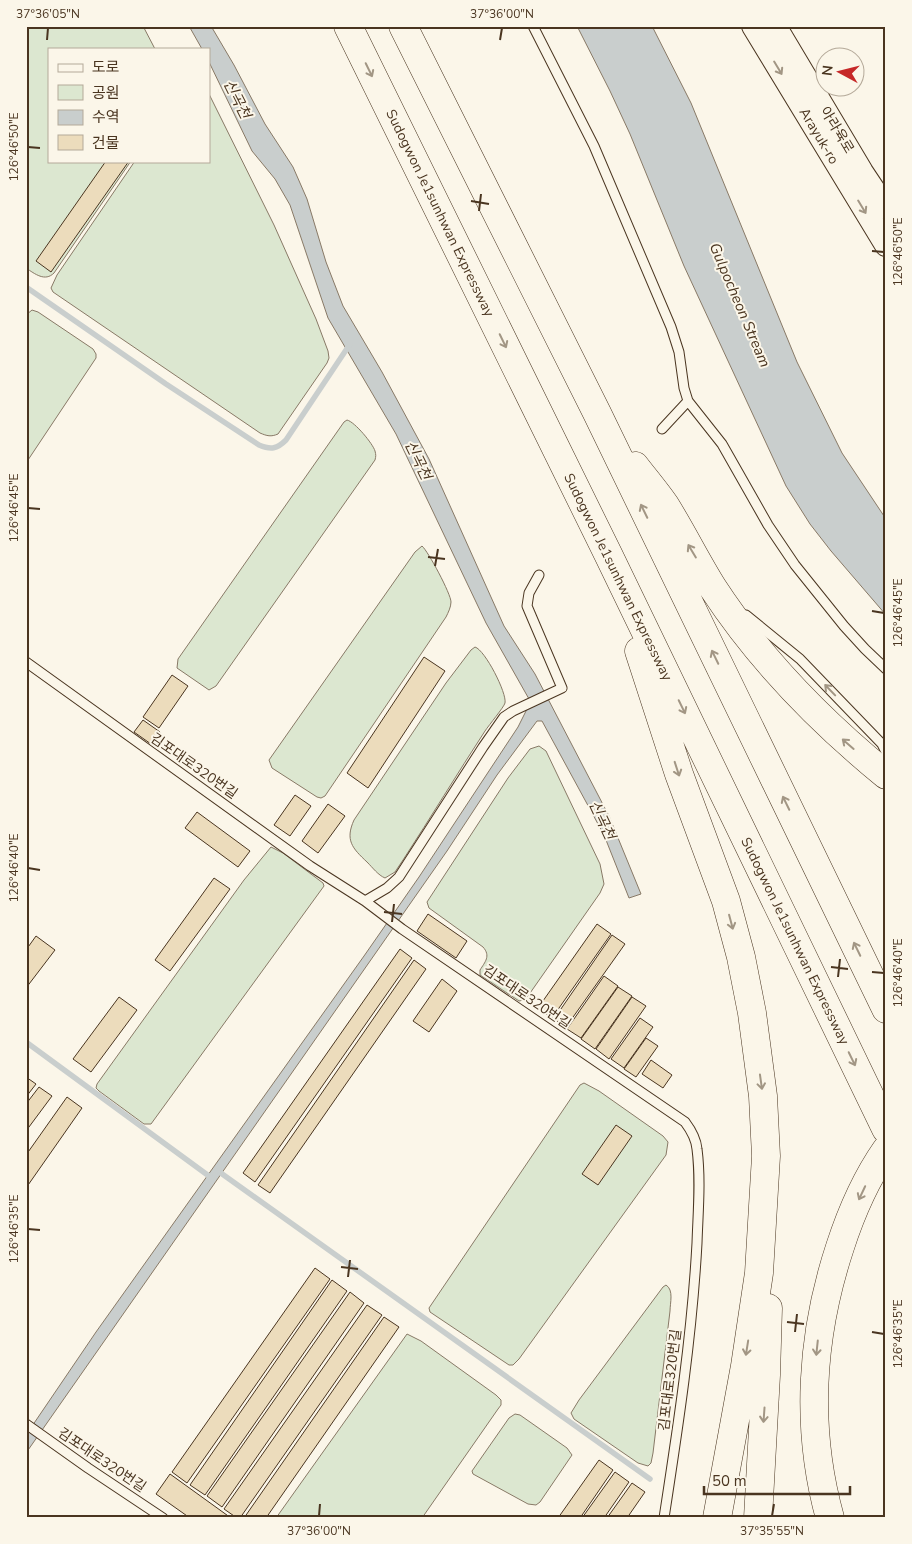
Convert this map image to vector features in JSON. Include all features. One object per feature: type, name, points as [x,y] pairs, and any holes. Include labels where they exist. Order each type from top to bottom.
[{"type":"highway","name":"Sudogwon Je1sunhwan Expressway","points":[[348,26],[609,556],[881,1118]]},
{"type":"highway","points":[[403,26],[596,414],[886,1009]]},
{"type":"highway","points":[[596,414],[664,504],[714,588],[750,638],[794,691],[846,743],[886,775]]},
{"type":"highway","points":[[609,556],[678,774],[726,901],[741,957],[752,1013],[763,1096],[769,1270],[766,1374],[758,1518]]},
{"type":"highway","points":[[830,1518],[824,1497],[814,1421],[814,1377],[819,1331],[831,1274],[849,1221],[873,1169],[886,1150]]},
{"type":"highway","points":[[717,1518],[745,1366],[758,1273],[766,1156]]},
{"type":"street","name":"Arayuk-ro","points":[[753,26],[886,245]]},
{"type":"street","name":"아라육로","points":[[775,26],[862,172],[886,208]]},
{"type":"lane","points":[[533,26],[598,153],[671,327],[679,352],[684,388],[688,401],[722,444],[768,525],[795,565],[864,649],[886,669]]},
{"type":"lane","points":[[662,429],[688,401]]},
{"type":"lane","points":[[365,901],[382,892],[399,877],[504,717],[562,688],[527,606],[529,593],[540,575]]},
{"type":"lane","points":[[714,588],[800,659],[882,744],[886,752]]},
{"type":"lane","name":"김포대로320번길","points":[[26,662],[310,866],[365,901],[402,929],[685,1122],[694,1135],[697,1148],[699,1201],[695,1284],[689,1344],[664,1518]]},
{"type":"lane","name":"김포대로320번길","points":[[27,1424],[163,1518]]},
{"type":"green space","points":[[26,26],[143,26],[154,48],[48,48],[48,162],[130,162],[54,273],[51,276],[44,277],[26,268]]},
{"type":"green space","points":[[210,96],[274,225],[316,319],[329,358],[278,434],[273,436],[260,433],[53,292],[51,288],[57,275],[134,162],[210,162]]},
{"type":"green space","points":[[32,310],[38,312],[93,349],[96,358],[26,463],[26,315]]},
{"type":"green space","points":[[347,420],[359,429],[371,443],[375,451],[375,460],[216,686],[209,690],[177,668],[178,659]]},
{"type":"green space","points":[[422,546],[434,564],[450,598],[451,602],[446,617],[325,796],[317,797],[272,768],[269,760],[415,552]]},
{"type":"green space","points":[[475,647],[484,656],[494,672],[503,690],[505,703],[395,872],[385,878],[354,848],[350,838],[351,827],[446,683]]},
{"type":"green space","points":[[539,746],[546,751],[600,864],[604,884],[600,893],[528,996],[524,1000],[519,1001],[480,975],[480,970],[487,956],[483,947],[429,908],[427,902],[508,778],[530,749]]},
{"type":"green space","points":[[271,847],[283,853],[323,883],[324,886],[151,1124],[144,1124],[99,1091],[96,1088],[97,1084],[244,880]]},
{"type":"green space","points":[[584,1083],[599,1091],[663,1136],[668,1142],[666,1155],[519,1359],[513,1365],[509,1365],[430,1312],[429,1308],[580,1085]]},
{"type":"green space","points":[[666,1285],[671,1293],[671,1301],[653,1453],[651,1463],[648,1466],[638,1463],[574,1419],[571,1413]]},
{"type":"green space","points":[[407,1334],[421,1341],[501,1400],[501,1405],[422,1518],[276,1518]]},
{"type":"green space","points":[[515,1414],[520,1415],[567,1448],[572,1455],[536,1505],[528,1504],[473,1474],[472,1471],[509,1418]]},
{"type":"water","name":"신곡천","points":[[189,26],[211,26],[265,124],[293,167],[307,199],[326,262],[343,306],[382,372],[429,459],[504,626],[535,674],[609,816],[641,894],[629,898],[604,835],[542,721],[537,721],[497,775],[447,851],[26,1453],[26,1435],[96,1332],[419,877],[518,727],[526,711],[529,699],[486,623],[396,434],[328,318],[290,205],[275,179],[252,151],[210,64],[210,48],[201,48]]},
{"type":"water","name":"Gulpocheon Stream","points":[[577,26],[652,26],[691,103],[797,362],[842,453],[886,519],[886,615],[810,524],[786,486],[684,266],[630,134]]},
{"type":"building","points":[[105,162],[128,162],[51,272],[36,261]]},
{"type":"building","points":[[424,657],[445,671],[368,788],[347,773]]},
{"type":"building","points":[[172,675],[188,686],[159,728],[143,717]]},
{"type":"building","points":[[143,720],[160,732],[151,744],[134,732]]},
{"type":"building","points":[[295,795],[311,806],[290,836],[274,825]]},
{"type":"building","points":[[328,804],[345,816],[318,853],[302,841]]},
{"type":"building","points":[[197,812],[250,851],[238,867],[185,828]]},
{"type":"building","points":[[214,878],[230,889],[170,971],[155,960]]},
{"type":"building","points":[[428,914],[467,941],[456,958],[417,931]]},
{"type":"building","points":[[597,924],[611,934],[552,1018],[538,1008]]},
{"type":"building","points":[[612,935],[625,944],[566,1027],[554,1019]]},
{"type":"building","points":[[36,936],[55,950],[26,988],[26,950]]},
{"type":"building","points":[[400,949],[412,958],[255,1182],[243,1173]]},
{"type":"building","points":[[414,960],[426,969],[270,1193],[258,1185]]},
{"type":"building","points":[[604,976],[618,986],[581,1038],[567,1029]]},
{"type":"building","points":[[442,979],[457,991],[429,1032],[413,1021]]},
{"type":"building","points":[[618,987],[632,996],[595,1049],[581,1039]]},
{"type":"building","points":[[119,997],[137,1010],[91,1072],[73,1059]]},
{"type":"building","points":[[632,997],[646,1006],[609,1059],[596,1049]]},
{"type":"building","points":[[640,1018],[653,1027],[624,1068],[611,1059]]},
{"type":"building","points":[[646,1038],[658,1046],[636,1077],[624,1069]]},
{"type":"building","points":[[651,1060],[672,1075],[663,1088],[642,1074]]},
{"type":"building","points":[[26,1077],[36,1084],[26,1097]]},
{"type":"building","points":[[39,1087],[52,1096],[26,1131],[26,1104]]},
{"type":"building","points":[[67,1097],[82,1108],[26,1188],[26,1155]]},
{"type":"building","points":[[616,1125],[632,1136],[598,1185],[582,1174]]},
{"type":"building","points":[[315,1268],[330,1279],[187,1483],[172,1472]]},
{"type":"building","points":[[332,1280],[347,1291],[205,1495],[190,1485]]},
{"type":"building","points":[[350,1292],[364,1303],[222,1507],[207,1496]]},
{"type":"building","points":[[367,1305],[382,1315],[240,1518],[237,1518],[224,1509]]},
{"type":"building","points":[[384,1317],[399,1327],[266,1518],[244,1518]]},
{"type":"building","points":[[599,1460],[613,1470],[580,1518],[558,1518]]},
{"type":"building","points":[[615,1472],[629,1482],[604,1518],[582,1518]]},
{"type":"building","points":[[170,1474],[231,1518],[190,1518],[156,1494]]},
{"type":"building","points":[[632,1483],[645,1492],[627,1518],[607,1518]]},
{"type":"waterway","points":[[26,287],[166,384],[259,445],[267,448],[277,447],[286,440],[350,344]]},
{"type":"waterway","points":[[26,1042],[213,1179]]},
{"type":"waterway","points":[[218,1171],[650,1479]]}]
